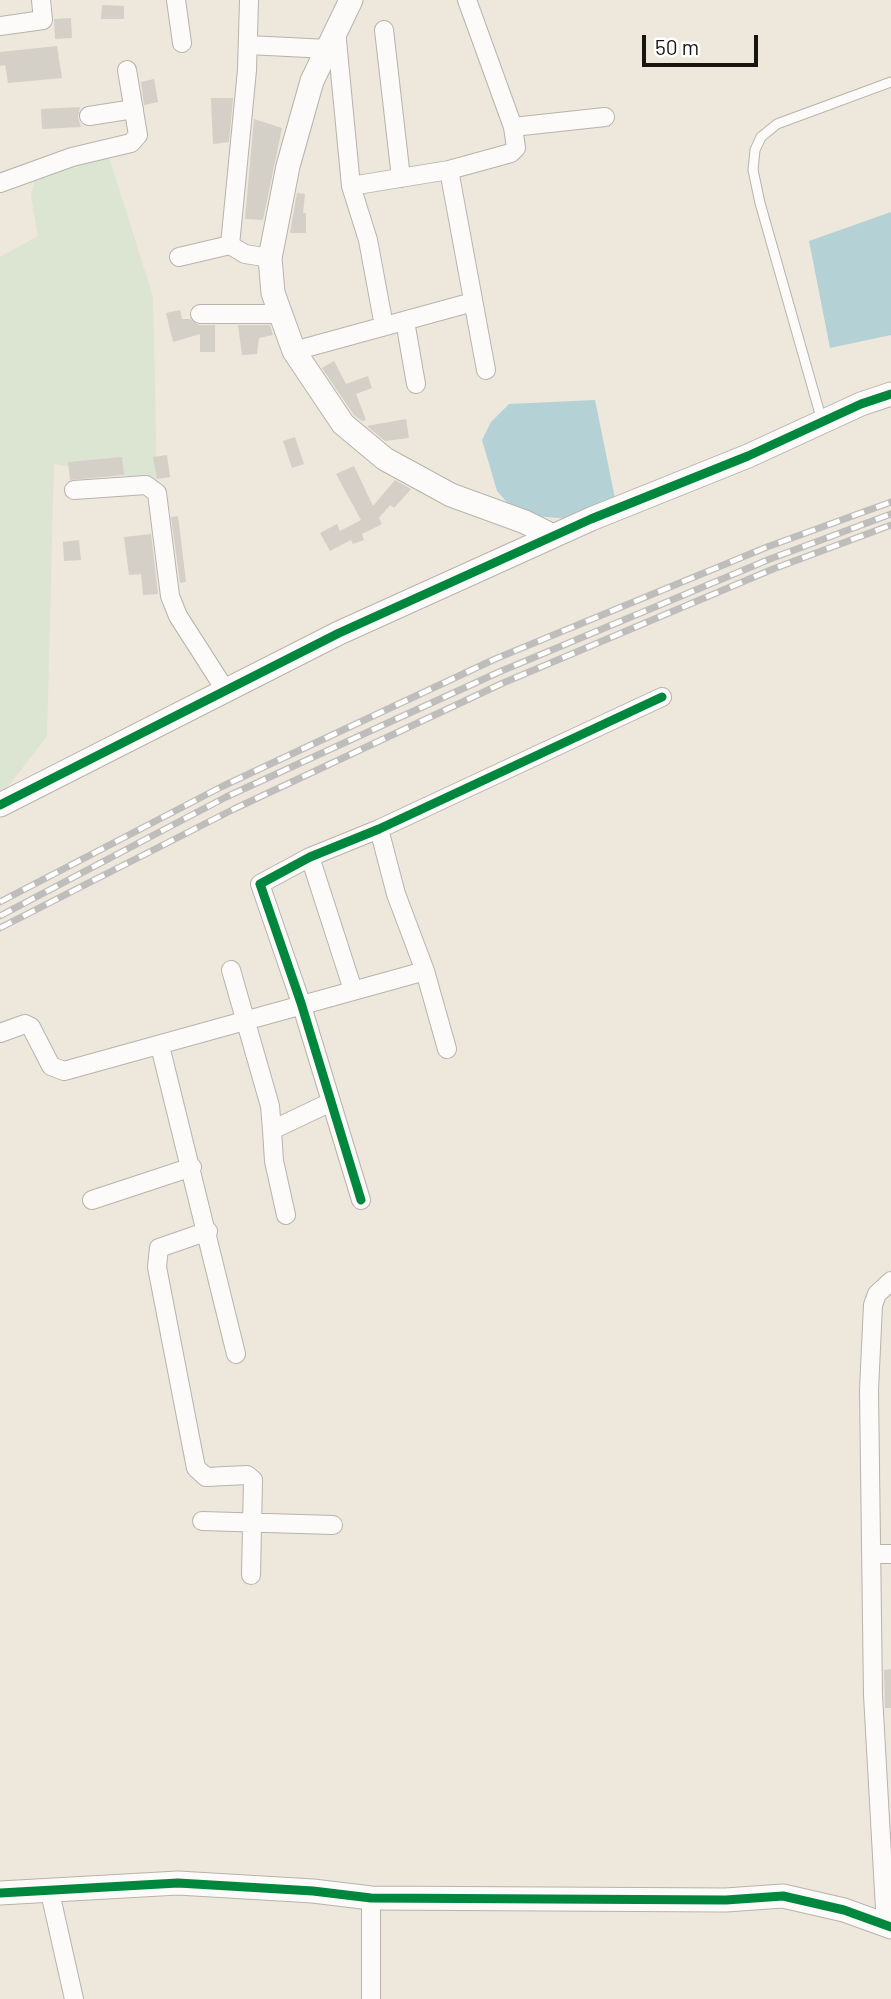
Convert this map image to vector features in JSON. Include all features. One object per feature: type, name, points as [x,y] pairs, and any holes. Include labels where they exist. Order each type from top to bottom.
[{"type":"street","points":[[0,26],[44,20],[41,0]]},
{"type":"street","points":[[176,0],[182,43]]},
{"type":"street","points":[[230,246],[248,45],[248,0]]},
{"type":"street","points":[[351,0],[312,81],[288,166],[270,258],[273,293],[294,351],[343,424],[385,459],[451,495],[525,522],[553,536]]},
{"type":"street","points":[[351,186],[449,170],[511,153],[516,148],[513,127],[467,0]]},
{"type":"street","points":[[384,30],[401,178]]},
{"type":"street","points":[[248,45],[332,40]]},
{"type":"street","points":[[332,40],[351,186],[368,240],[384,326]]},
{"type":"street","points":[[0,183],[72,157],[131,143],[138,135],[127,70]]},
{"type":"street","points":[[89,116],[134,109]]},
{"type":"street","points":[[513,127],[606,117]]},
{"type":"street","points":[[449,170],[486,370]]},
{"type":"street","points":[[179,257],[230,246],[245,254],[270,258]]},
{"type":"street","points":[[294,351],[473,302]]},
{"type":"street","points":[[200,314],[281,314]]},
{"type":"street","points":[[405,321],[416,384]]},
{"type":"street","points":[[0,805],[339,633],[553,536],[822,423],[861,404],[891,394]]},
{"type":"street","points":[[74,490],[146,485],[157,493],[170,596],[178,616],[226,691]]},
{"type":"street","points":[[361,1200],[301,1003],[260,884],[310,857],[379,829],[662,696]]},
{"type":"street","points":[[379,829],[396,894],[425,971],[447,1049]]},
{"type":"street","points":[[310,857],[353,990]]},
{"type":"street","points":[[231,970],[270,1106],[274,1161],[286,1215]]},
{"type":"street","points":[[0,1033],[25,1024],[31,1027],[51,1066],[64,1071],[160,1046],[301,1003],[425,971]]},
{"type":"street","points":[[160,1046],[208,1231],[236,1354]]},
{"type":"street","points":[[272,1130],[331,1102]]},
{"type":"street","points":[[92,1200],[192,1167]]},
{"type":"street","points":[[208,1231],[159,1248],[157,1267],[196,1468],[206,1477],[247,1475],[252,1478],[254,1520],[251,1576]]},
{"type":"street","points":[[0,1893],[49,1888],[178,1883],[313,1891],[371,1898],[726,1900],[783,1896],[844,1910],[888,1927],[873,1695],[869,1390],[873,1305],[877,1294],[891,1281]]},
{"type":"street","points":[[202,1521],[254,1520],[333,1525]]},
{"type":"street","points":[[872,1554],[891,1554]]},
{"type":"street","points":[[49,1888],[74,1999]]},
{"type":"street","points":[[371,1898],[371,1999]]},
{"type":"lane","points":[[822,423],[760,203],[754,170],[755,150],[761,137],[777,124],[891,82]]},
{"type":"green space","points":[[109,157],[153,297],[157,481],[54,464],[47,736],[0,797],[0,257],[38,236],[31,196],[39,160]]},
{"type":"water","points":[[891,212],[891,335],[830,348],[809,241]]},
{"type":"water","points":[[595,400],[615,498],[584,520],[533,516],[512,508],[497,491],[482,440],[491,422],[509,404]]},
{"type":"building","points":[[102,5],[124,6],[124,19],[101,19]]},
{"type":"building","points":[[71,18],[72,38],[55,39],[54,19]]},
{"type":"building","points":[[57,46],[62,78],[8,83],[5,65],[0,66],[0,52]]},
{"type":"building","points":[[154,79],[158,102],[144,105],[141,82]]},
{"type":"building","points":[[211,98],[233,98],[229,142],[213,144]]},
{"type":"building","points":[[80,107],[78,117],[81,127],[42,129],[41,109]]},
{"type":"building","points":[[254,119],[282,128],[263,220],[245,219]]},
{"type":"building","points":[[297,193],[305,194],[303,213],[306,213],[306,233],[290,233]]},
{"type":"building","points":[[180,310],[182,319],[190,319],[199,325],[215,325],[215,352],[200,352],[200,334],[173,342],[166,313]]},
{"type":"building","points":[[238,325],[270,325],[273,335],[259,338],[257,354],[242,355]]},
{"type":"building","points":[[334,361],[346,384],[368,376],[372,388],[356,394],[366,420],[362,421],[354,415],[322,368]]},
{"type":"building","points":[[406,419],[409,438],[385,441],[367,426]]},
{"type":"building","points":[[295,437],[304,464],[292,468],[283,441]]},
{"type":"building","points":[[167,455],[170,477],[157,479],[153,457]]},
{"type":"building","points":[[122,457],[124,475],[70,480],[68,462]]},
{"type":"building","points":[[354,466],[373,506],[395,480],[411,489],[394,508],[390,505],[379,518],[382,524],[362,534],[364,540],[353,544],[351,540],[330,551],[320,533],[337,524],[340,531],[361,520],[336,474]]},
{"type":"building","points":[[178,516],[186,582],[180,583],[171,517]]},
{"type":"building","points":[[151,534],[158,594],[143,595],[141,574],[129,575],[124,537]]},
{"type":"building","points":[[79,540],[81,560],[64,561],[63,542]]},
{"type":"building","points":[[891,1669],[891,1708],[885,1708],[884,1670]]},
{"type":"railway","points":[[0,902],[223,786],[495,659],[767,547],[891,502]]},
{"type":"railway","points":[[0,916],[226,797],[499,672],[770,559],[891,514]]},
{"type":"railway","points":[[0,928],[234,809],[503,683],[773,569],[891,525]]},
{"type":"cycle path","points":[[0,805],[339,633],[591,519],[748,456],[861,404],[891,394]]},
{"type":"cycle path","points":[[361,1200],[301,1003],[260,884],[310,857],[379,829],[662,697]]},
{"type":"cycle path","points":[[0,1893],[178,1883],[313,1891],[371,1898],[726,1900],[783,1896],[844,1910],[891,1927]]}]
